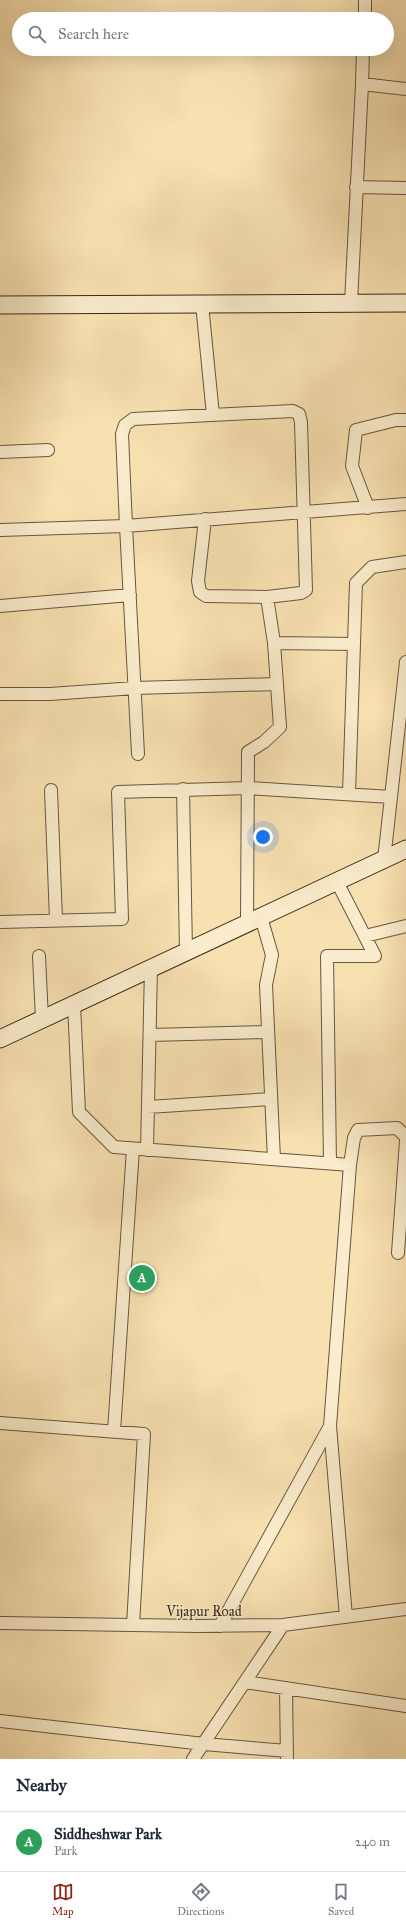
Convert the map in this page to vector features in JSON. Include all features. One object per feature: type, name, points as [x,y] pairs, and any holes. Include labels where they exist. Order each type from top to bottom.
[{"type":"street","points":[[365,12],[366,0]]},
{"type":"street","points":[[351,303],[363,56]]},
{"type":"street","points":[[362,84],[406,89]]},
{"type":"street","points":[[356,187],[406,188]]},
{"type":"street","points":[[0,305],[406,303]]},
{"type":"street","points":[[202,304],[213,415]]},
{"type":"street","points":[[138,754],[122,434],[125,425],[133,419],[293,411],[299,414],[301,422],[306,590],[301,593],[267,597],[206,596],[200,592],[198,581],[205,519]]},
{"type":"street","points":[[368,508],[352,466],[356,430],[396,420],[406,420]]},
{"type":"street","points":[[0,452],[48,450]]},
{"type":"street","points":[[0,530],[126,526],[406,504]]},
{"type":"street","points":[[349,794],[356,583],[372,566],[406,562]]},
{"type":"street","points":[[0,606],[130,595]]},
{"type":"street","points":[[267,597],[274,643],[280,726],[264,742],[248,752],[248,788],[254,920],[272,955],[266,985],[274,1159]]},
{"type":"street","points":[[274,643],[354,644]]},
{"type":"street","points":[[384,860],[404,706],[406,662]]},
{"type":"street","points":[[0,694],[50,694],[135,688],[277,684]]},
{"type":"street","points":[[0,922],[122,918],[118,792],[248,788],[391,797]]},
{"type":"street","points":[[183,789],[186,952]]},
{"type":"street","points":[[51,790],[56,920]]},
{"type":"street","points":[[0,1039],[406,849]]},
{"type":"street","points":[[330,1163],[327,956],[374,956],[337,882]]},
{"type":"street","points":[[365,936],[406,926]]},
{"type":"street","points":[[39,956],[42,1019]]},
{"type":"street","points":[[147,1150],[151,968]]},
{"type":"street","points":[[74,1004],[79,1112],[114,1148],[350,1165]]},
{"type":"street","points":[[150,1035],[268,1032]]},
{"type":"street","points":[[148,1107],[271,1100]]},
{"type":"street","points":[[346,1617],[330,1426],[350,1165],[354,1138],[358,1130],[397,1128],[406,1137]]},
{"type":"street","points":[[398,1253],[406,1141]]},
{"type":"street","points":[[114,1431],[134,1149]]},
{"type":"street","points":[[0,1422],[144,1434],[133,1625]]},
{"type":"street","points":[[220,1626],[330,1426]]},
{"type":"street","name":"Vijapur Road","points":[[0,1623],[220,1626],[283,1625],[406,1609]]},
{"type":"street","points":[[193,1759],[283,1625]]},
{"type":"street","points":[[245,1682],[406,1706]]},
{"type":"street","points":[[0,1721],[287,1755],[286,1688]]},
{"type":"place","name":"Siddheshwar Park","points":[[142,1278]]}]
